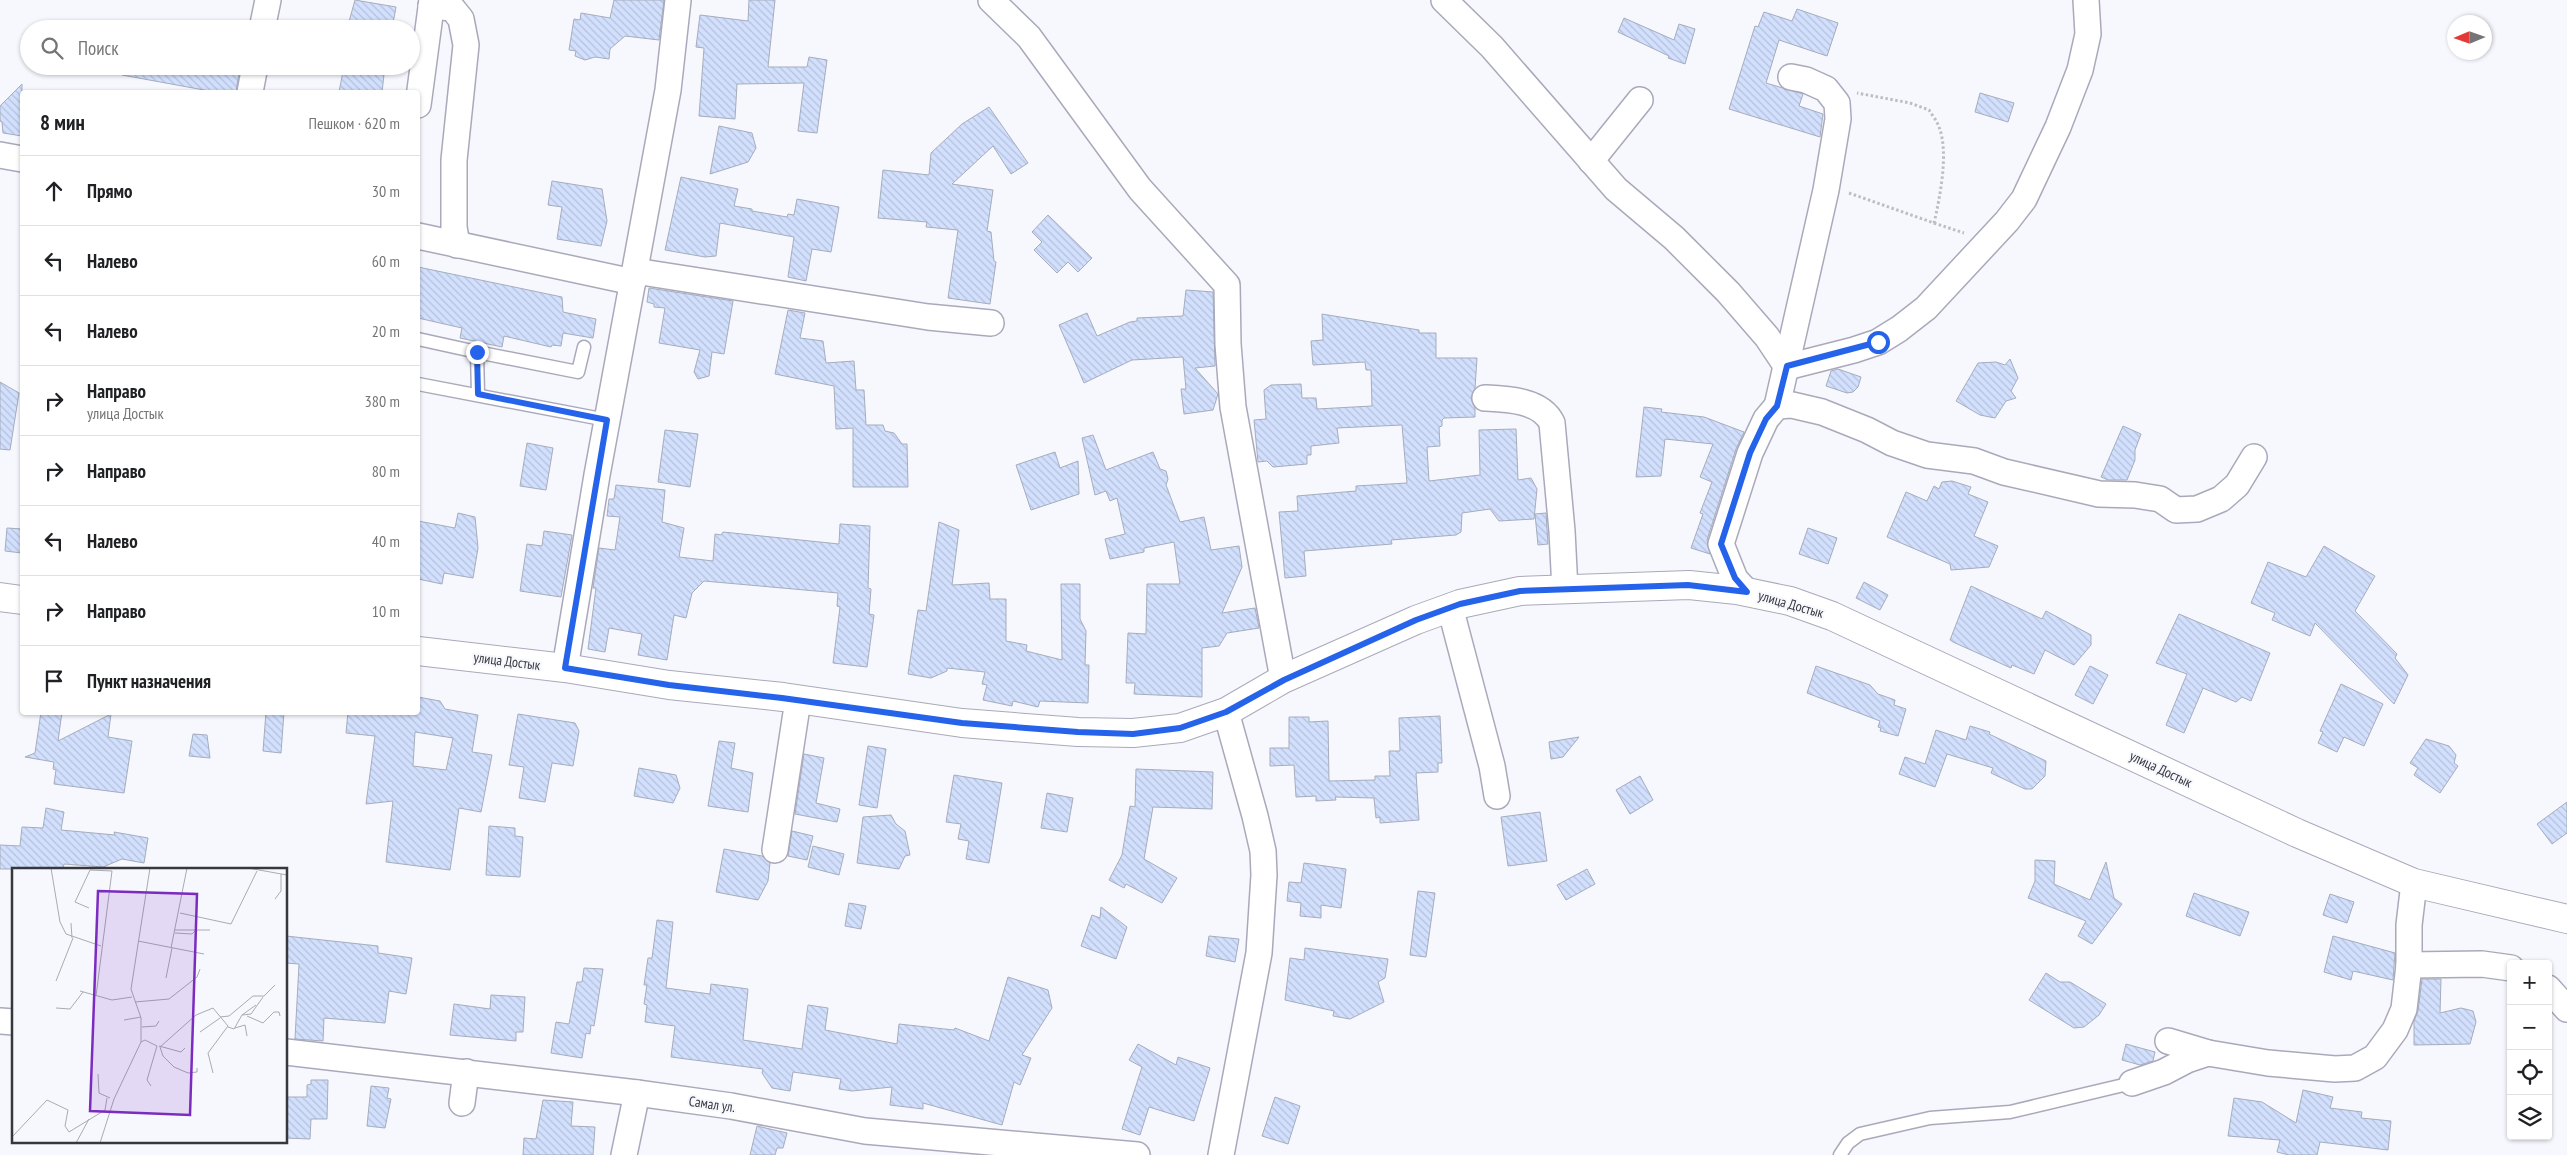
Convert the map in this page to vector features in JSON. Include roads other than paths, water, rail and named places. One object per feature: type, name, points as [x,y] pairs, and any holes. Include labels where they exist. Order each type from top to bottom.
[{"type":"main road","name":"улица Достык","points":[[420,651],[565,668],[669,685],[798,700],[962,723],[1078,732],[1133,734],[1180,728],[1226,712],[1284,680],[1416,620],[1450,607],[1520,591],[1688,585],[1747,592],[1790,601],[1832,616],[2297,833],[2414,882],[2567,919]]},
{"type":"main road","points":[[0,597],[20,600]]},
{"type":"street","points":[[264,20],[268,0]]},
{"type":"street","points":[[565,668],[607,420],[668,90],[678,0]]},
{"type":"street","points":[[991,0],[1029,37],[1140,189],[1227,285],[1228,344],[1233,407],[1284,680]]},
{"type":"street","points":[[1444,0],[1492,47],[1616,189],[1674,238],[1728,292],[1768,337],[1787,366]]},
{"type":"street","points":[[2086,0],[2088,34]]},
{"type":"street","points":[[1787,366],[1854,350],[1878,342],[1899,330],[1926,308],[2024,199],[2058,127],[2080,70],[2088,34],[2090,0]]},
{"type":"street","points":[[426,2],[452,8],[461,19],[466,45],[454,160],[454,227],[457,245]]},
{"type":"street","points":[[418,20],[426,2]]},
{"type":"street","points":[[419,90],[426,2]]},
{"type":"street","points":[[250,90],[253,75]]},
{"type":"street","points":[[402,90],[405,75]]},
{"type":"street","points":[[1747,592],[1735,578],[1721,544],[1750,453],[1766,419],[1777,406],[1827,184],[1838,119],[1837,103],[1826,89],[1806,80],[1791,78]]},
{"type":"street","points":[[1591,161],[1640,100]]},
{"type":"street","points":[[0,155],[20,159]]},
{"type":"street","points":[[420,234],[457,245],[634,276],[928,317],[991,323]]},
{"type":"street","points":[[1485,398],[1510,399],[1542,409],[1552,423],[1565,590]]},
{"type":"street","points":[[1777,406],[1792,405],[1822,412],[1867,430],[1892,443],[1928,455],[1974,461],[2004,472],[2099,494],[2135,495],[2160,499],[2176,510],[2198,509],[2221,499],[2237,485],[2254,457]]},
{"type":"street","points":[[1450,607],[1492,766],[1496,796]]},
{"type":"street","points":[[775,850],[798,700]]},
{"type":"street","points":[[1217,1150],[1259,953],[1264,875],[1263,851],[1255,816],[1226,712]]},
{"type":"street","points":[[2168,1041],[2208,1052],[2314,1068],[2356,1068],[2375,1057],[2395,1030],[2404,1009],[2409,965],[2409,925],[2414,882]]},
{"type":"street","points":[[2409,965],[2482,964],[2507,967]]},
{"type":"street","points":[[2552,992],[2567,1009]]},
{"type":"street","name":"Самал ул.","points":[[288,1052],[637,1093],[731,1106],[865,1131],[1137,1155]]},
{"type":"street","points":[[2132,1082],[2164,1072],[2208,1052]]},
{"type":"street","points":[[462,1103],[466,1072]]},
{"type":"street","points":[[624,1155],[637,1093]]},
{"type":"lane","points":[[420,339],[578,372],[584,346]]},
{"type":"lane","points":[[477,352],[478,394]]},
{"type":"lane","points":[[420,384],[607,420]]},
{"type":"lane","points":[[1840,1155],[1848,1143],[1860,1134],[1867,1132],[1930,1118],[2010,1112],[2132,1082]]}]
